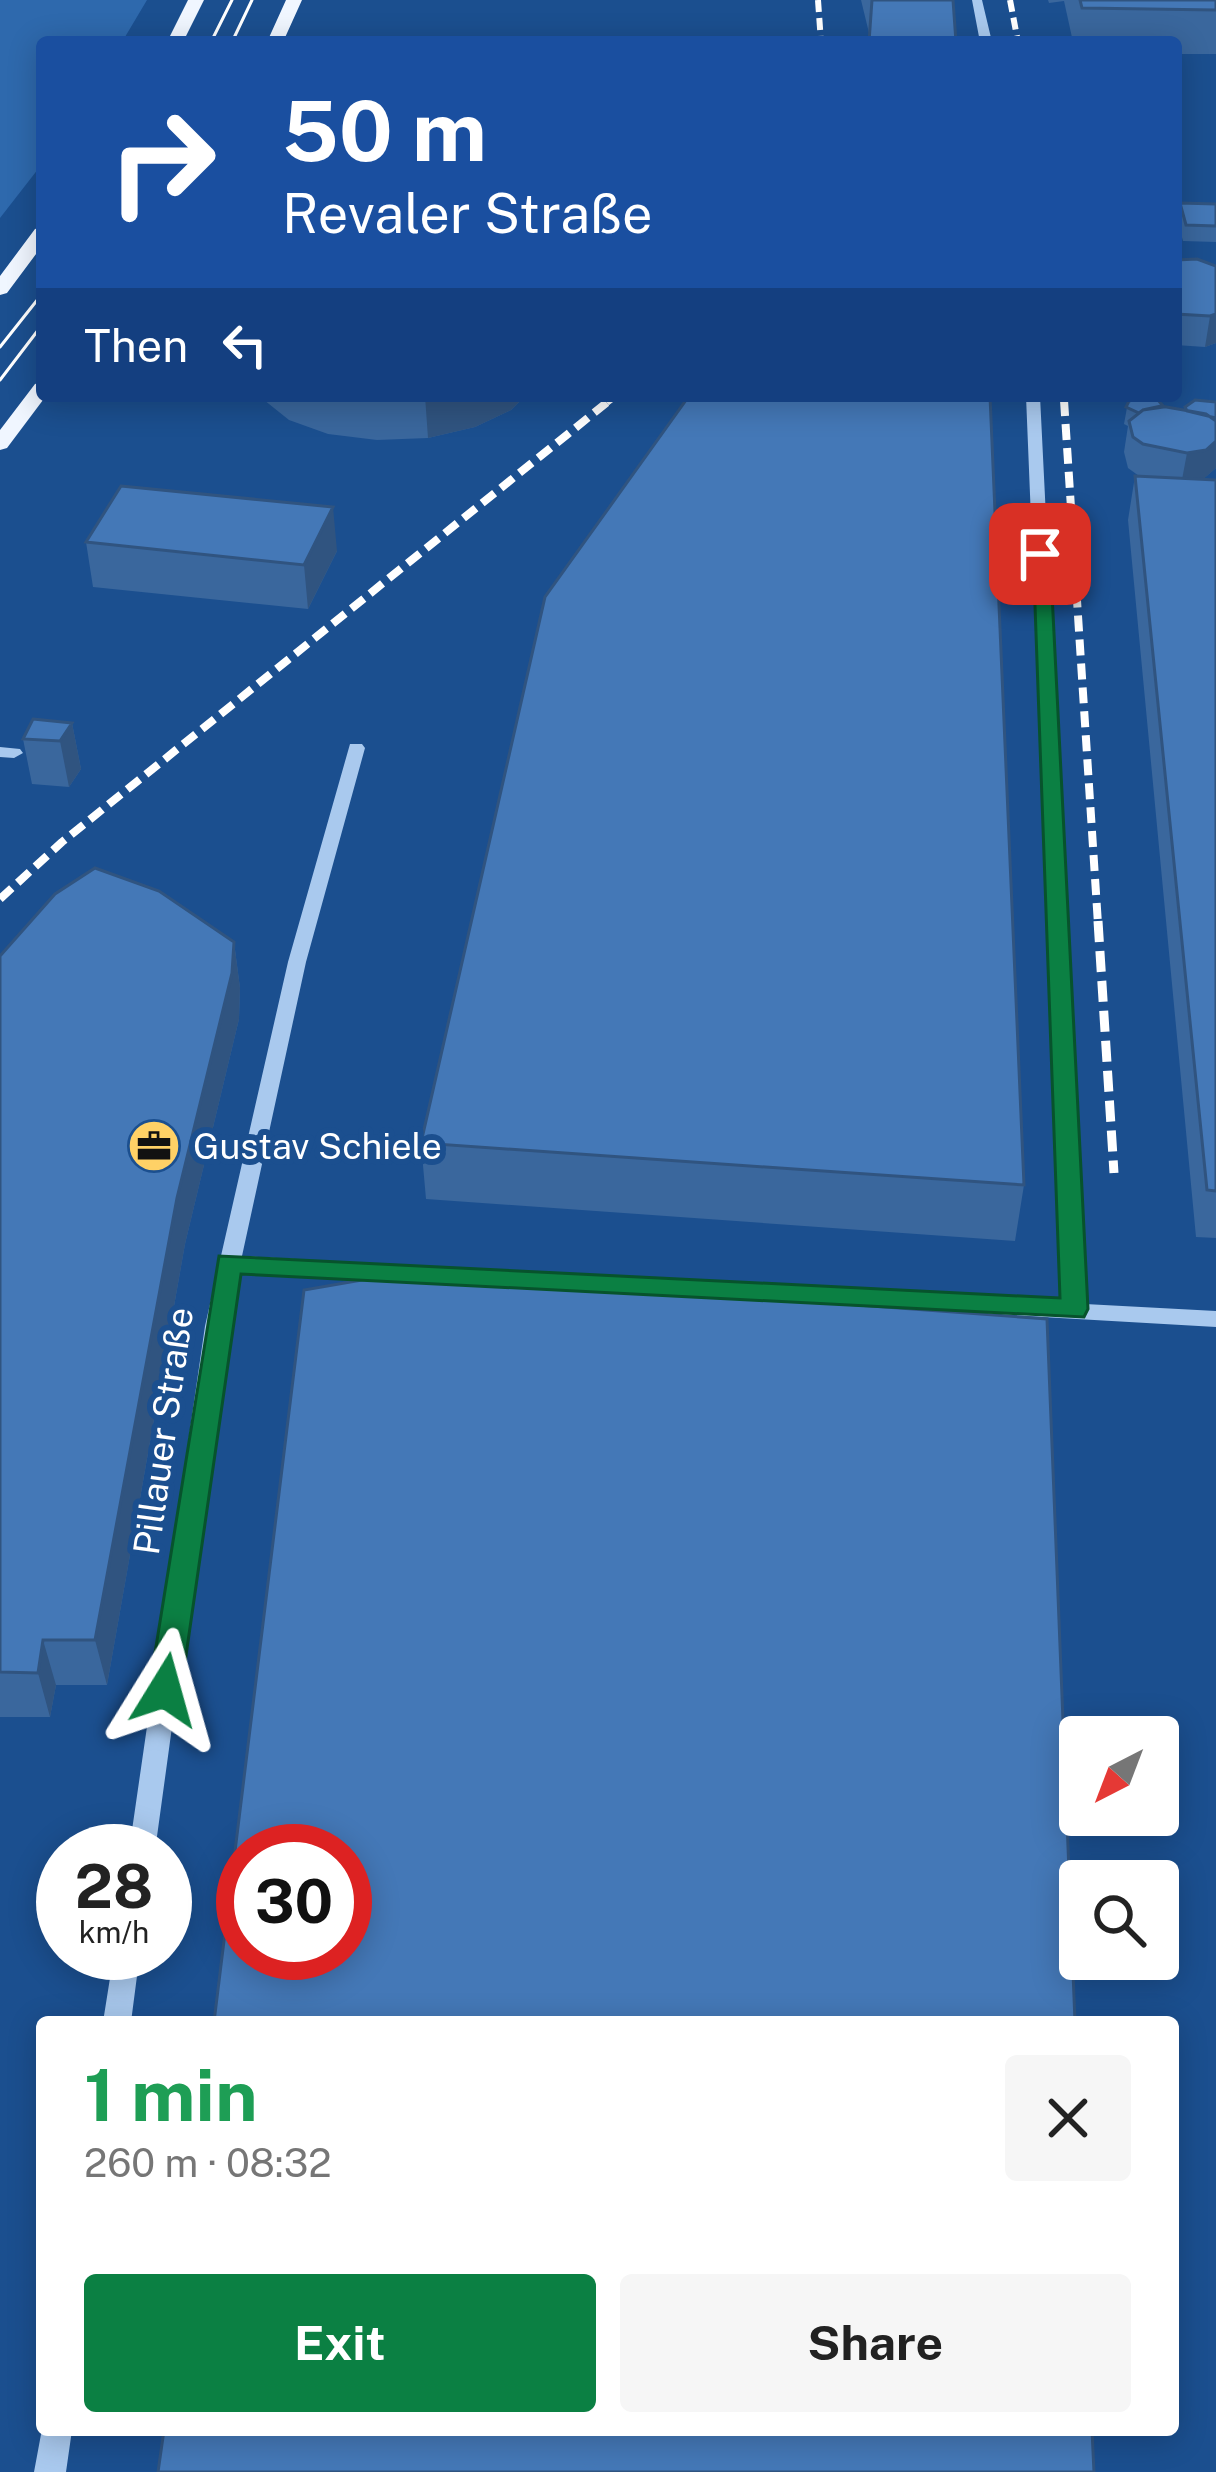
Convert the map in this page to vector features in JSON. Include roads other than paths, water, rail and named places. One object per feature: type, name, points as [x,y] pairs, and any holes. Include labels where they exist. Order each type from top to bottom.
[{"type":"main road","points":[[179,36],[196,0]]},
{"type":"main road","points":[[277,36],[294,0]]},
{"type":"main road","points":[[0,289],[36,241]]},
{"type":"main road","points":[[0,444],[36,396]]},
{"type":"street","points":[[977,0],[985,36]]},
{"type":"street","points":[[1034,402],[1074,1309]]},
{"type":"street","name":"Pillauer Straße","points":[[146,1824],[229,1263],[297,962],[356,748]]},
{"type":"street","points":[[229,1263],[1216,1319]]},
{"type":"street","points":[[118,2016],[123,1980]]},
{"type":"street","points":[[50,2472],[56,2436]]},
{"type":"tram line","points":[[214,36],[232,0]]},
{"type":"tram line","points":[[235,36],[252,0]]},
{"type":"tram line","points":[[0,347],[36,302]]},
{"type":"tram line","points":[[0,380],[36,333]]},
{"type":"railway","points":[[818,0],[821,36]]},
{"type":"railway","points":[[1010,0],[1017,36]]},
{"type":"railway","points":[[0,899],[62,842],[608,402]]},
{"type":"railway","points":[[1064,402],[1098,924]]},
{"type":"railway","points":[[1098,921],[1114,1173]]},
{"type":"place","name":"Gustav Schiele","points":[[154,1146]]}]
